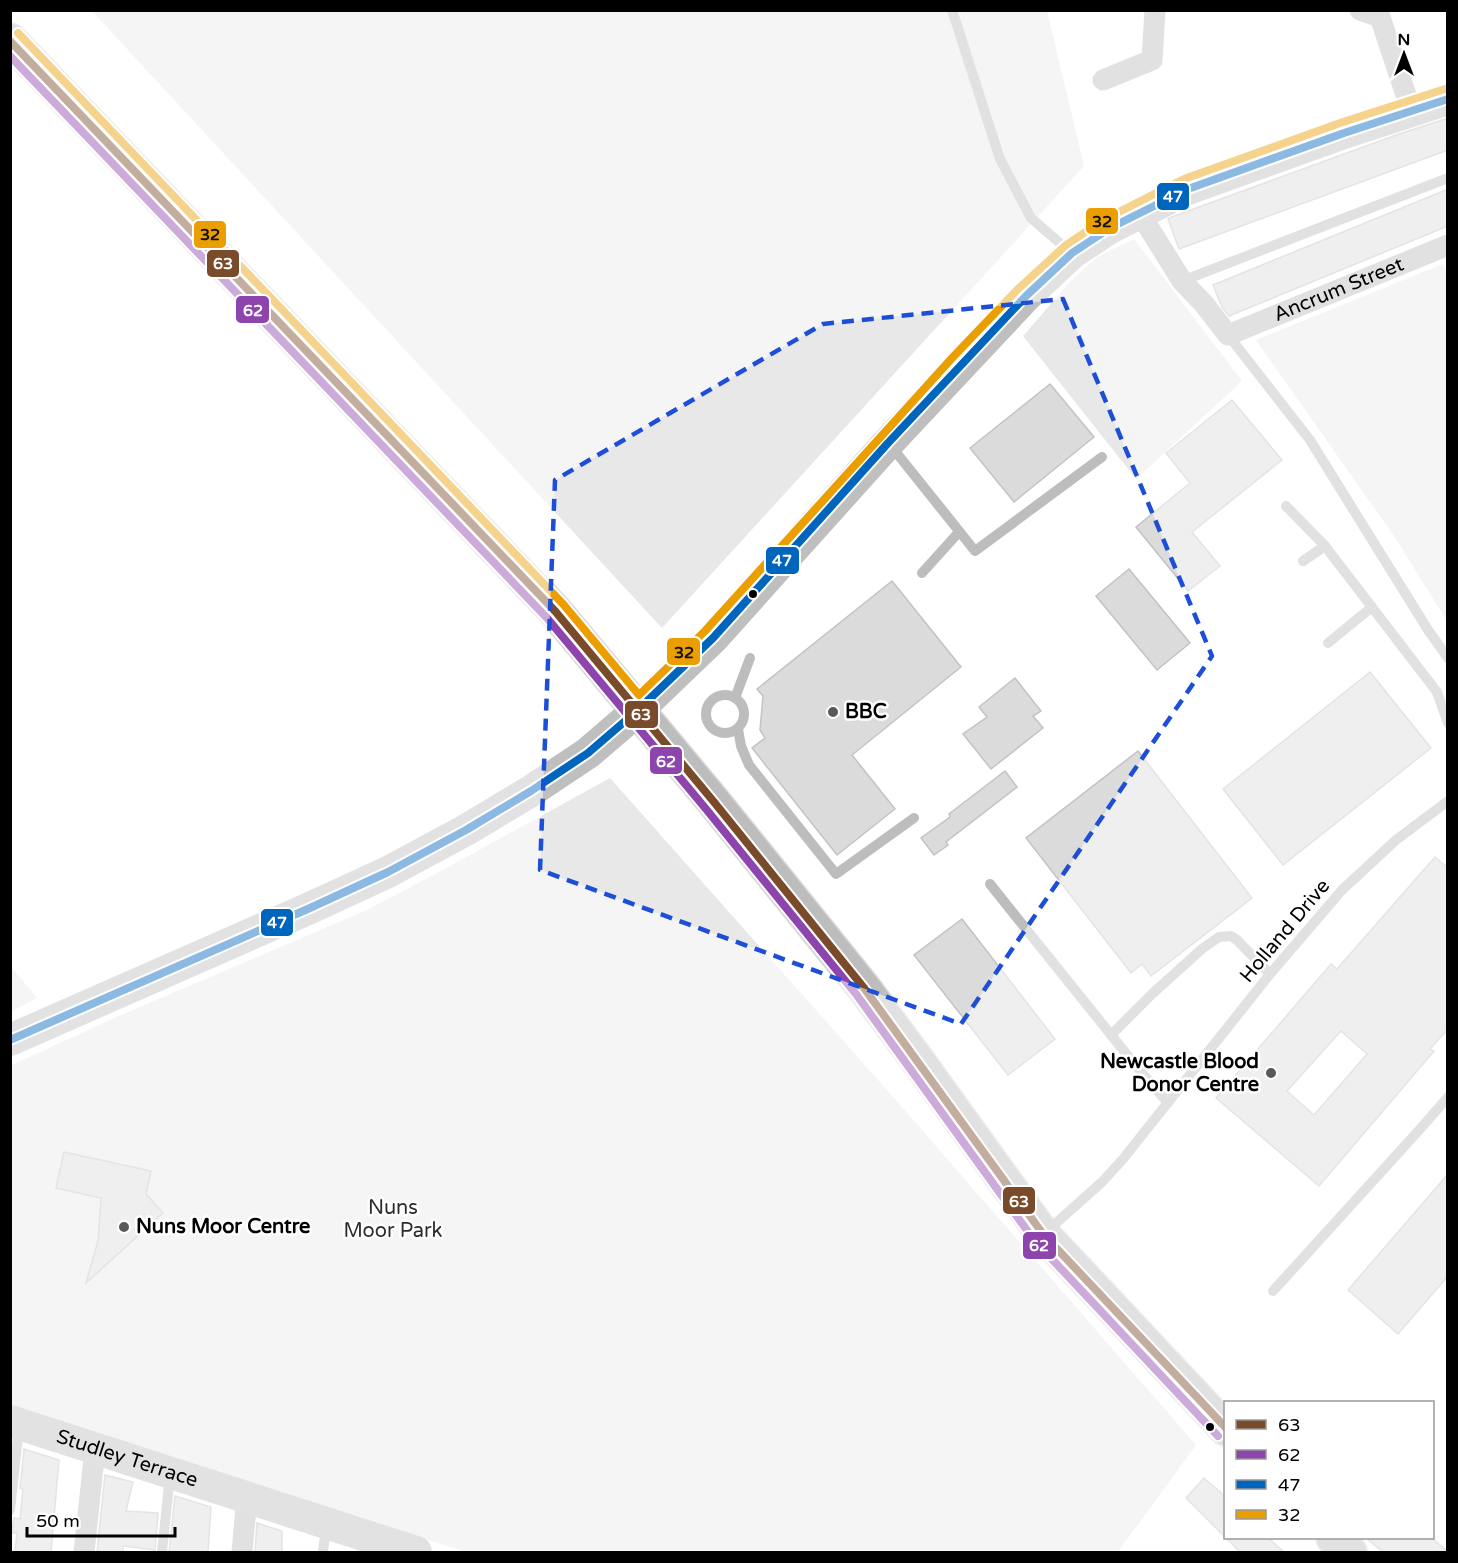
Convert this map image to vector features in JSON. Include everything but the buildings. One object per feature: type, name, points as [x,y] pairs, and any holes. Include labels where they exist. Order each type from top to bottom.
[{"type":"main road","points":[[10,40],[555,611],[864,988],[1043,1234],[1224,1427]]},
{"type":"main road","points":[[1334,1539],[1350,1552]]},
{"type":"street","points":[[1103,80],[1152,60],[1155,10]]},
{"type":"street","points":[[1360,10],[1380,17],[1411,110]]},
{"type":"street","points":[[10,1040],[310,908],[414,858],[531,791],[588,753],[638,710],[713,638],[888,443],[1026,296],[1072,253],[1110,228],[1188,189],[1448,99]]},
{"type":"street","points":[[1139,212],[1182,280],[1228,335]]},
{"type":"street","name":"Ancrum Street","points":[[1228,335],[1448,245]]},
{"type":"street","name":"Studley Terrace","points":[[15,1422],[247,1497],[325,1538],[407,1551]]},
{"type":"street","points":[[84,1552],[95,1449]]},
{"type":"street","points":[[242,1552],[247,1497]]},
{"type":"lane","points":[[952,10],[1000,159],[1031,218],[1072,253]]},
{"type":"lane","points":[[1182,280],[1448,178]]},
{"type":"lane","points":[[1228,335],[1310,441],[1421,621],[1448,658]]},
{"type":"lane","points":[[888,443],[975,551],[1102,457]]},
{"type":"lane","points":[[1286,506],[1325,546],[1437,692],[1448,723]]},
{"type":"lane","points":[[922,573],[959,532]]},
{"type":"lane","points":[[1303,561],[1325,546]]},
{"type":"lane","points":[[1328,643],[1372,607]]},
{"type":"lane","points":[[735,698],[750,658]]},
{"type":"lane","points":[[723,695],[735,698],[743,707],[744,719],[738,729],[727,734],[715,731],[707,722],[706,716],[706,710],[712,700],[723,695]]},
{"type":"lane","points":[[738,729],[741,746],[749,765],[836,874],[914,818]]},
{"type":"lane","name":"Holland Drive","points":[[1043,1234],[1102,1182],[1123,1159],[1270,975],[1342,890],[1396,840],[1446,805]]},
{"type":"lane","points":[[990,884],[1168,1103]]},
{"type":"lane","points":[[1111,1035],[1188,961],[1219,937],[1232,936],[1270,975]]},
{"type":"lane","points":[[1273,1291],[1448,1097]]},
{"type":"lane","points":[[10,1510],[15,1422]]},
{"type":"lane","points":[[162,1552],[171,1473]]},
{"type":"highlighted area","points":[[1063,299],[1212,656],[961,1024],[540,870],[555,480],[823,324]]},
{"type":"green space","points":[[92,11],[1047,11],[1084,166],[662,628]]},
{"type":"green space","points":[[1134,239],[1242,381],[1136,479],[1023,336],[1069,283],[1097,257]]},
{"type":"green space","points":[[1443,264],[1448,273],[1447,621],[1394,536],[1256,340]]},
{"type":"green space","name":"Nuns Moor Park","points":[[610,778],[895,1099],[1196,1445],[1118,1552],[466,1552],[11,1408],[10,1066],[121,1015],[367,910]]},
{"type":"green space","points":[[11,967],[37,998],[10,1012]]},
{"type":"transit line","name":"32","points":[[18,33],[563,604],[639,695],[705,631],[953,357],[1018,289],[1066,245],[1105,219],[1184,179],[1340,123],[1445,89]]},
{"type":"transit line","name":"63","points":[[10,41],[555,611],[714,802],[864,988],[1043,1234],[1224,1426]]},
{"type":"transit line","name":"62","points":[[10,56],[547,618],[856,994],[1034,1240],[1218,1436]]},
{"type":"transit line","name":"47","points":[[10,1040],[388,872],[466,830],[588,753],[638,710],[713,638],[888,443],[1026,296],[1072,253],[1110,228],[1188,189],[1344,133],[1448,99]]},
{"type":"place","name":"BBC","points":[[833,712]]},
{"type":"place","name":"Newcastle Blood Donor Centre","points":[[1271,1073]]},
{"type":"place","name":"Nuns Moor Centre","points":[[124,1227]]}]
